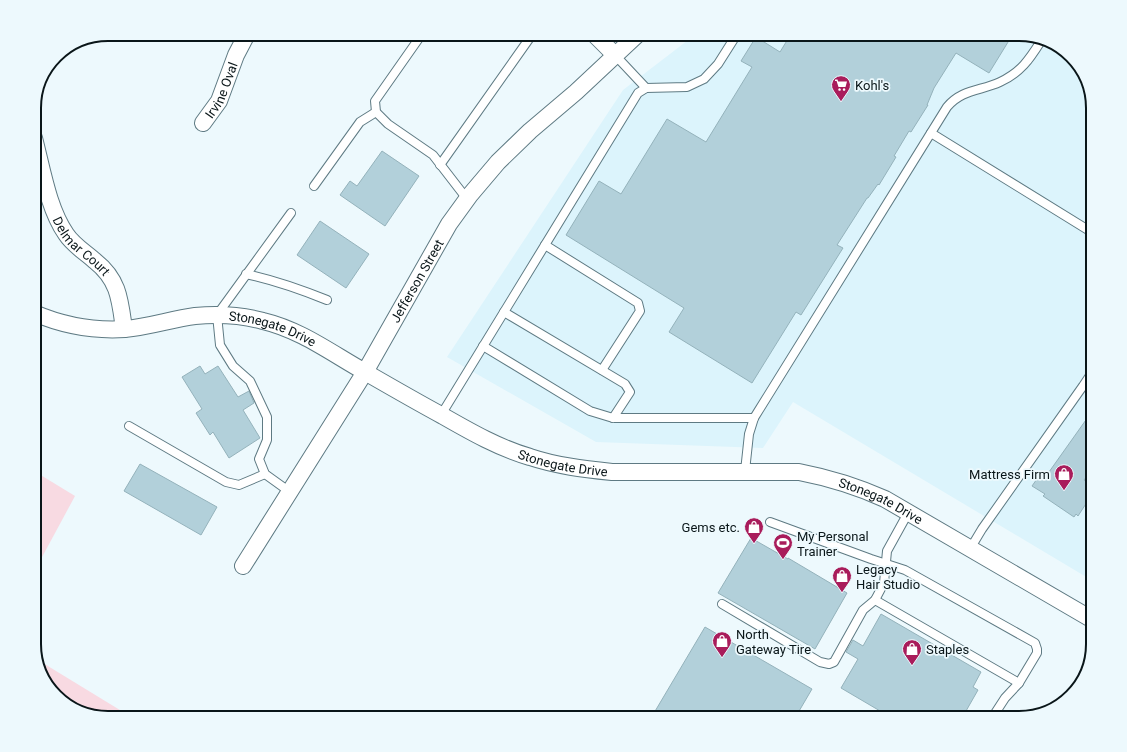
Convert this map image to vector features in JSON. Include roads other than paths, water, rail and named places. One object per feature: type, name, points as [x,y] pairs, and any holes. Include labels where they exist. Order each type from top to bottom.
[{"type":"street","name":"Irvine Oval","points":[[203,123],[219,100],[236,55],[243,41]]},
{"type":"street","points":[[601,41],[615,55]]},
{"type":"street","name":"Jefferson Street","points":[[243,566],[365,372],[449,224],[467,198],[498,162],[530,131],[630,41]]},
{"type":"street","name":"Delmar Court","points":[[41,164],[57,219],[66,235],[106,270],[114,283],[120,298],[124,329]]},
{"type":"street","name":"Stonegate Drive","points":[[41,315],[72,325],[99,329],[124,329],[150,326],[195,316],[217,315],[240,316],[285,327],[305,336],[365,372],[499,446],[529,457],[560,465],[586,470],[612,472],[799,472],[828,478],[885,499],[1086,616]]},
{"type":"lane","points":[[417,41],[375,101],[376,112],[388,124],[433,155],[467,198]]},
{"type":"lane","points":[[440,165],[528,41]]},
{"type":"lane","points":[[441,415],[638,93],[646,88],[687,87],[704,79],[718,64],[733,41]]},
{"type":"lane","points":[[745,471],[749,434],[754,418],[947,107],[953,100],[965,93],[999,82],[1011,76],[1023,67],[1039,44]]},
{"type":"lane","points":[[615,55],[646,88]]},
{"type":"lane","points":[[314,186],[360,122],[376,112]]},
{"type":"lane","points":[[931,133],[1086,230]]},
{"type":"lane","points":[[290,492],[265,474],[260,459],[267,440],[266,417],[250,381],[233,366],[220,345],[217,315],[292,213]]},
{"type":"lane","points":[[545,245],[638,303],[640,311],[602,370]]},
{"type":"lane","points":[[246,274],[292,286],[327,300]]},
{"type":"lane","points":[[504,312],[625,384],[630,392],[613,418]]},
{"type":"lane","points":[[483,346],[590,411],[613,418],[754,418]]},
{"type":"lane","points":[[970,549],[982,529],[1086,382]]},
{"type":"lane","points":[[129,426],[226,482],[240,485],[265,474]]},
{"type":"lane","points":[[722,604],[820,662],[829,664],[834,662],[863,610],[874,600],[884,583],[887,551],[908,513]]},
{"type":"lane","points":[[770,522],[905,570],[1035,643],[1037,654],[1019,684],[1005,698],[997,711]]},
{"type":"lane","points":[[874,600],[1019,684]]},
{"type":"place","name":"Kohl's","points":[[841,102]]},
{"type":"place","name":"Mattress Firm","points":[[1064,491]]},
{"type":"place","name":"Gems etc.","points":[[754,544]]},
{"type":"place","name":"My Personal Trainer","points":[[783,560]]},
{"type":"place","name":"Legacy Hair Studio","points":[[842,593]]},
{"type":"place","name":"North Gateway Tire","points":[[722,658]]},
{"type":"place","name":"Staples","points":[[912,666]]}]
